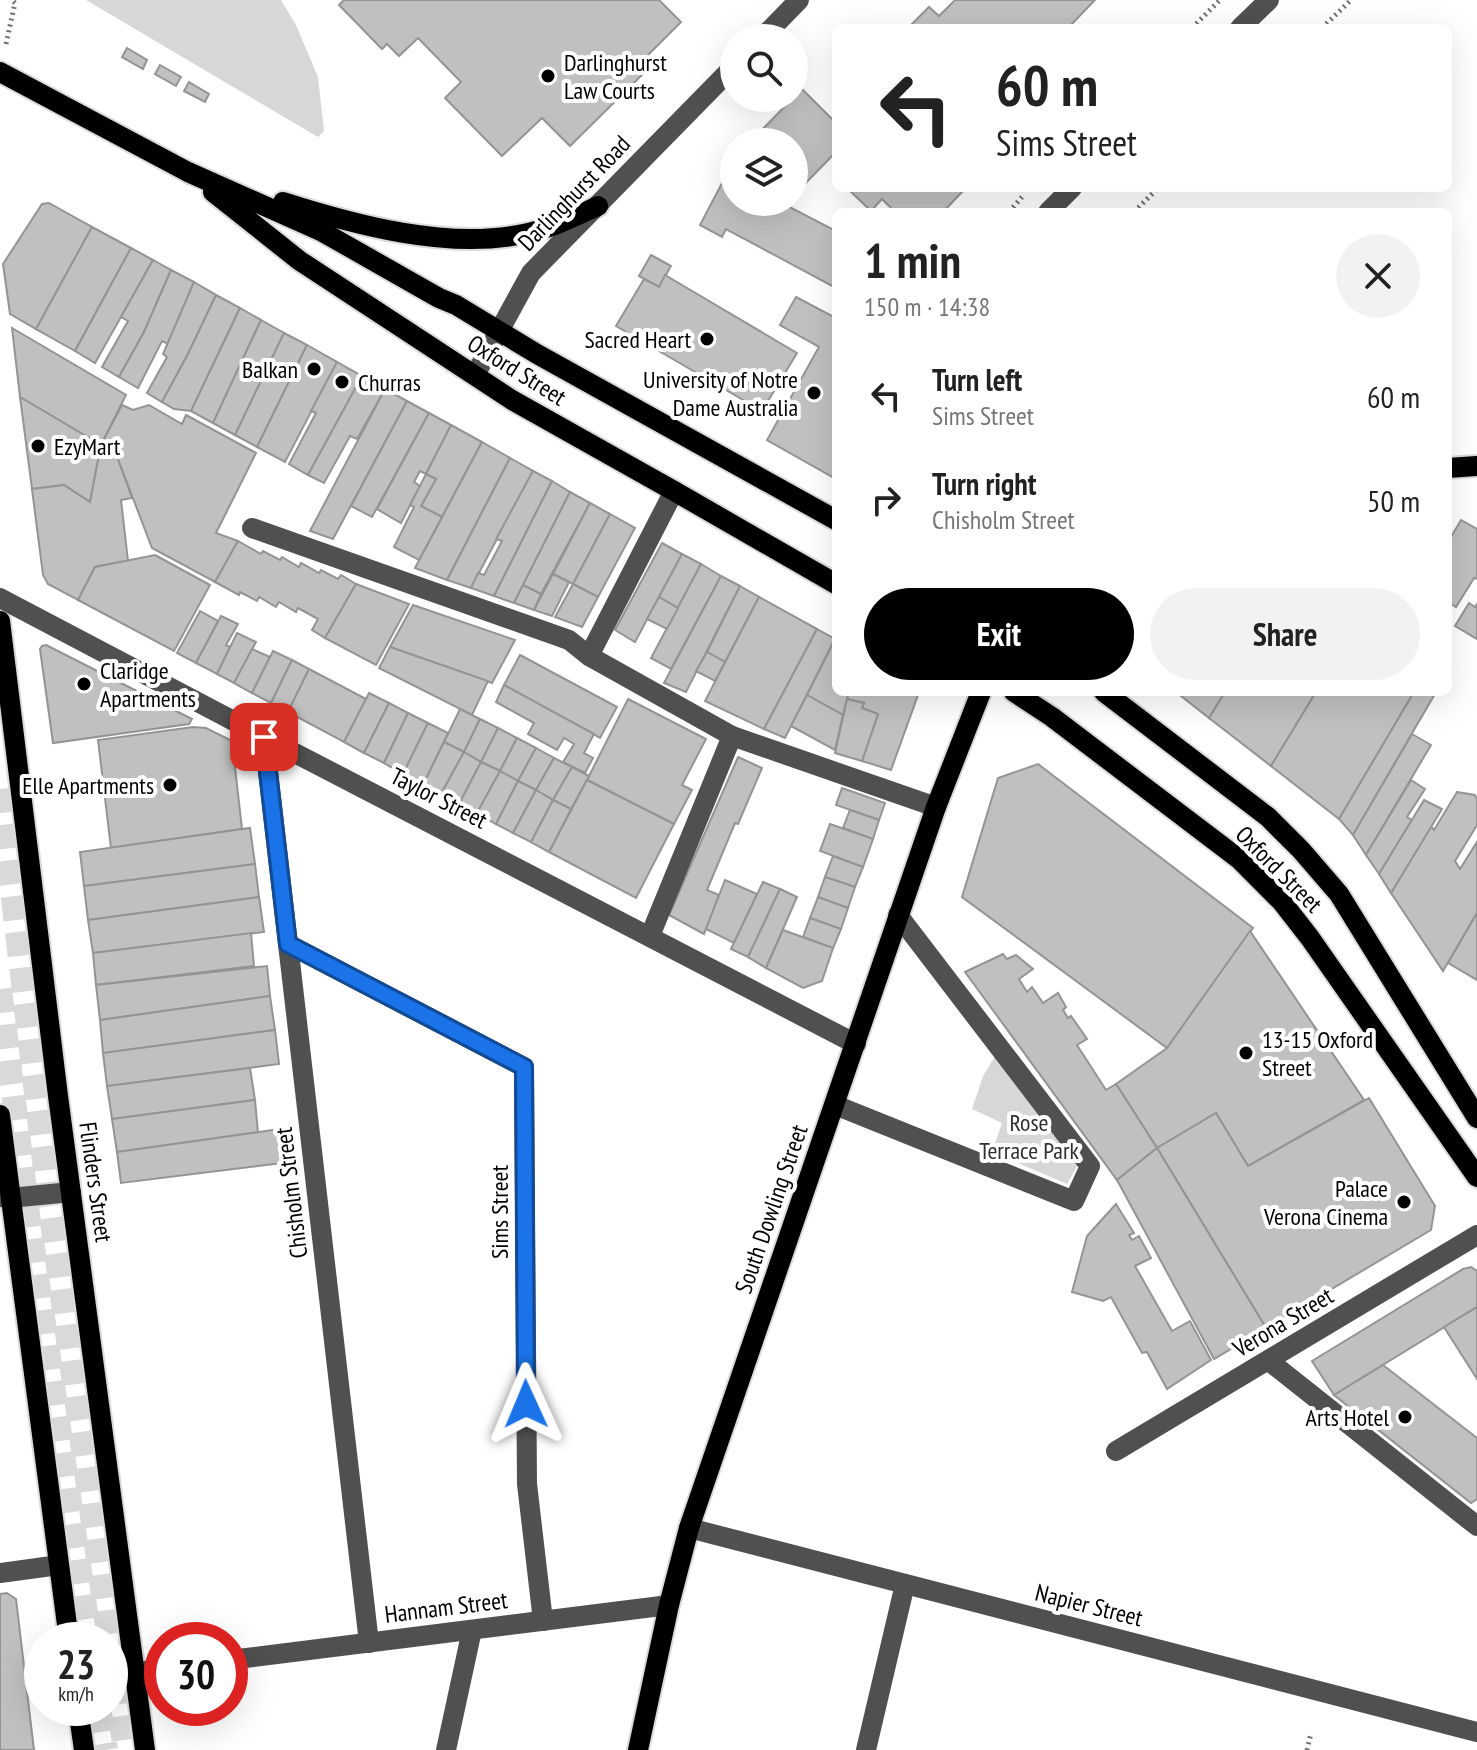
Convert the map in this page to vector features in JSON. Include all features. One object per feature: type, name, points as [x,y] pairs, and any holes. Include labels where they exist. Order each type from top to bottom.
[{"type":"main road","name":"Oxford Street","points":[[0,72],[188,172],[321,231],[832,518]]},
{"type":"main road","points":[[188,172],[306,210],[419,236],[484,239],[523,234],[560,223],[598,206]]},
{"type":"main road","name":"Oxford Street","points":[[188,172],[300,261],[512,400],[832,582]]},
{"type":"main road","points":[[1452,468],[1474,465]]},
{"type":"main road","name":"Flinders Street","points":[[0,621],[145,1750]]},
{"type":"main road","name":"South Dowling Street","points":[[638,1750],[689,1528],[898,915],[979,696]]},
{"type":"main road","name":"Oxford Street","points":[[1020,696],[1239,859],[1282,902],[1477,1177]]},
{"type":"main road","name":"Oxford Street","points":[[1109,696],[1268,817],[1301,850],[1339,894],[1477,1118]]},
{"type":"main road","points":[[0,1115],[5,1197],[23,1283],[67,1622]]},
{"type":"main road","points":[[81,1726],[84,1750]]},
{"type":"street","points":[[776,24],[799,0]]},
{"type":"street","points":[[1244,24],[1269,0]]},
{"type":"street","name":"Darlinghurst Road","points":[[475,375],[531,273],[720,80]]},
{"type":"street","points":[[1052,208],[1068,192]]},
{"type":"street","points":[[589,656],[674,491]]},
{"type":"street","points":[[252,528],[569,640],[589,656],[732,736],[936,807]]},
{"type":"street","name":"Taylor Street","points":[[0,598],[856,1044]]},
{"type":"street","points":[[650,936],[732,736]]},
{"type":"street","name":"Chisholm Street","points":[[264,737],[369,1643]]},
{"type":"street","points":[[835,1105],[1074,1201],[1090,1166],[898,915]]},
{"type":"street","name":"Sims Street","points":[[288,944],[524,1067],[527,1484],[543,1621]]},
{"type":"street","points":[[5,1197],[71,1192]]},
{"type":"street","name":"Verona Street","points":[[1116,1451],[1477,1235]]},
{"type":"street","points":[[1269,1361],[1477,1526]]},
{"type":"street","name":"Napier Street","points":[[689,1528],[1477,1732]]},
{"type":"street","points":[[0,1573],[59,1565]]},
{"type":"street","points":[[866,1750],[905,1584]]},
{"type":"street","name":"Hannam Street","points":[[248,1658],[669,1605]]},
{"type":"street","points":[[446,1750],[472,1630]]},
{"type":"street","points":[[135,1672],[144,1671]]},
{"type":"path","points":[[12,0],[15,3],[12,16]]},
{"type":"path","points":[[1196,24],[1220,0]]},
{"type":"path","points":[[1326,24],[1351,0]]},
{"type":"path","points":[[1138,208],[1154,192]]},
{"type":"path","points":[[1307,1750],[1311,1733]]},
{"type":"green space","points":[[86,0],[281,0],[296,25],[318,77],[324,131],[318,137]]},
{"type":"green space","name":"Rose Terrace Park","points":[[1000,1048],[1083,1156],[1067,1184],[992,1152],[1002,1123],[972,1109],[983,1076]]},
{"type":"building","name":"Darlinghurst Law Courts","points":[[344,0],[659,0],[681,22],[640,63],[647,70],[570,146],[542,118],[502,156],[445,98],[461,82],[418,38],[399,56],[387,44],[382,49],[339,5]]},
{"type":"building","points":[[955,0],[1095,0],[1072,24],[912,24],[929,7],[939,16]]},
{"type":"building","points":[[127,48],[147,60],[143,69],[122,57]]},
{"type":"building","points":[[160,65],[181,77],[176,86],[155,74]]},
{"type":"building","points":[[189,82],[209,94],[205,102],[184,91]]},
{"type":"building","points":[[808,95],[832,119],[832,156],[808,181],[808,128],[764,128],[779,112],[808,112]]},
{"type":"building","points":[[720,187],[720,216],[807,216],[832,229],[832,286],[726,229],[722,237],[700,225]]},
{"type":"building","points":[[851,192],[962,192],[947,208],[891,208],[882,199],[874,208],[868,208]]},
{"type":"building","points":[[49,203],[92,227],[36,329],[10,314],[3,264],[42,204]]},
{"type":"building","points":[[92,227],[131,248],[75,351],[36,329]]},
{"type":"building","points":[[131,248],[153,260],[95,363],[75,351]]},
{"type":"building","points":[[651,255],[671,266],[659,287],[639,276]]},
{"type":"building","points":[[153,260],[171,270],[144,332],[119,377],[102,367],[128,321],[121,317]]},
{"type":"building","points":[[171,270],[194,282],[168,344],[162,341],[138,388],[119,377],[144,332]]},
{"type":"building","name":"Sacred Heart","points":[[665,275],[797,353],[762,411],[616,326],[644,279],[659,287]]},
{"type":"building","points":[[194,282],[216,295],[162,402],[147,393],[167,357],[163,354]]},
{"type":"building","points":[[216,295],[240,308],[191,411],[174,409],[162,402]]},
{"type":"building","name":"University of Notre Dame Australia","points":[[796,297],[832,316],[832,477],[767,440],[819,347],[780,325]]},
{"type":"building","points":[[240,308],[261,320],[213,423],[191,411]]},
{"type":"building","points":[[261,320],[284,333],[235,435],[213,423]]},
{"type":"building","points":[[12,328],[126,395],[101,445],[20,397]]},
{"type":"building","points":[[284,333],[307,345],[257,447],[235,435]]},
{"type":"building","points":[[307,345],[337,362],[285,462],[257,447]]},
{"type":"building","points":[[337,362],[362,376],[308,475],[289,464],[316,413],[311,411]]},
{"type":"building","points":[[362,376],[385,389],[357,439],[350,436],[324,483],[308,475]]},
{"type":"building","points":[[385,389],[407,401],[333,539],[310,531]]},
{"type":"building","points":[[20,397],[101,445],[90,502],[64,485],[32,489]]},
{"type":"building","points":[[407,401],[429,413],[372,517],[351,506]]},
{"type":"building","points":[[122,405],[133,410],[149,405],[182,424],[186,415],[256,453],[216,533],[238,541],[215,582],[152,548],[116,454],[101,445]]},
{"type":"building","points":[[429,413],[451,425],[426,474],[420,471],[414,482],[420,486],[401,523],[377,509]]},
{"type":"building","points":[[451,425],[482,442],[442,517],[421,506],[436,479],[426,474]]},
{"type":"building","points":[[482,442],[510,458],[447,580],[415,568]]},
{"type":"building","points":[[101,445],[116,454],[132,498],[121,500],[128,561],[95,567],[78,600],[48,584],[43,575],[32,489],[64,485],[90,502]]},
{"type":"building","points":[[510,458],[533,471],[471,588],[447,580]]},
{"type":"building","points":[[533,471],[552,481],[494,596],[471,588],[478,573],[484,575],[502,541],[496,539]]},
{"type":"building","points":[[426,474],[436,479],[421,506],[442,517],[419,560],[394,547]]},
{"type":"building","points":[[552,481],[570,492],[514,603],[494,596]]},
{"type":"building","points":[[570,492],[590,503],[541,594],[523,585]]},
{"type":"building","points":[[590,503],[610,514],[573,584],[553,574]]},
{"type":"building","points":[[610,514],[635,528],[598,597],[573,584]]},
{"type":"building","points":[[1461,520],[1477,529],[1477,579],[1474,578],[1456,607],[1452,604],[1452,535]]},
{"type":"building","points":[[238,541],[261,554],[263,551],[280,560],[282,557],[299,567],[301,563],[338,579],[341,575],[356,584],[325,638],[312,630],[318,619],[298,608],[296,612],[279,602],[276,607],[259,597],[257,601],[240,592],[239,595],[215,582]]},
{"type":"building","points":[[662,543],[682,554],[635,642],[615,630]]},
{"type":"building","points":[[682,554],[701,564],[678,608],[659,597]]},
{"type":"building","points":[[155,555],[210,585],[174,651],[78,600],[95,567]]},
{"type":"building","points":[[701,564],[721,576],[671,669],[651,658]]},
{"type":"building","points":[[553,574],[569,582],[552,616],[534,610]]},
{"type":"building","points":[[721,576],[740,586],[686,692],[664,683]]},
{"type":"building","points":[[356,584],[409,604],[376,665],[325,638]]},
{"type":"building","points":[[573,584],[598,597],[582,627],[555,617]]},
{"type":"building","points":[[523,585],[541,594],[534,610],[514,603]]},
{"type":"building","points":[[740,586],[759,597],[725,662],[707,652]]},
{"type":"building","points":[[659,597],[678,608],[667,629],[647,619]]},
{"type":"building","points":[[759,597],[817,629],[764,729],[705,701]]},
{"type":"building","points":[[1469,603],[1475,607],[1477,604],[1477,639],[1455,626]]},
{"type":"building","points":[[413,605],[515,640],[492,683],[390,647]]},
{"type":"building","points":[[200,611],[218,621],[196,663],[177,653]]},
{"type":"building","points":[[221,616],[238,624],[226,645],[230,647],[217,674],[196,663]]},
{"type":"building","points":[[817,629],[832,637],[832,645],[785,738],[764,729]]},
{"type":"building","points":[[237,633],[256,642],[234,683],[217,674]]},
{"type":"building","name":"Claridge Apartments","points":[[46,645],[192,719],[189,724],[53,743],[40,649]]},
{"type":"building","points":[[832,645],[832,696],[848,696],[843,715],[807,695]]},
{"type":"building","points":[[390,647],[488,681],[472,715],[379,668]]},
{"type":"building","points":[[252,649],[270,657],[252,693],[234,683]]},
{"type":"building","points":[[273,651],[292,660],[271,703],[252,693]]},
{"type":"building","points":[[707,652],[725,662],[715,681],[696,671]]},
{"type":"building","points":[[520,655],[617,707],[600,738],[504,685]]},
{"type":"building","points":[[292,660],[309,669],[288,712],[271,703]]},
{"type":"building","points":[[309,669],[366,699],[344,742],[288,712]]},
{"type":"building","points":[[504,685],[594,734],[584,753],[593,758],[585,773],[563,762],[574,744],[564,738],[557,750],[528,734],[534,723],[496,702]]},
{"type":"building","points":[[369,693],[389,703],[364,753],[344,742]]},
{"type":"building","points":[[807,695],[843,715],[835,750],[791,726]]},
{"type":"building","points":[[848,696],[918,696],[891,770],[862,761],[878,714],[862,708],[864,703],[847,699]]},
{"type":"building","points":[[1181,696],[1223,696],[1209,718]]},
{"type":"building","points":[[1223,696],[1314,696],[1271,766],[1209,718]]},
{"type":"building","points":[[1314,696],[1412,696],[1339,819],[1271,766]]},
{"type":"building","points":[[1412,696],[1434,696],[1353,835],[1339,819]]},
{"type":"building","points":[[628,699],[706,739],[682,785],[692,790],[674,824],[587,780]]},
{"type":"building","points":[[847,699],[864,703],[862,708],[878,714],[862,761],[835,753]]},
{"type":"building","points":[[389,703],[408,713],[384,763],[364,753]]},
{"type":"building","points":[[460,709],[480,719],[464,752],[444,742]]},
{"type":"building","points":[[408,713],[428,723],[403,774],[384,763]]},
{"type":"building","points":[[480,719],[498,728],[481,762],[464,752]]},
{"type":"building","points":[[428,723],[448,733],[423,785],[403,774]]},
{"type":"building","name":"Elle Apartments","points":[[193,727],[206,728],[232,741],[242,829],[111,848],[98,740]]},
{"type":"building","points":[[498,728],[517,738],[500,771],[481,762]]},
{"type":"building","points":[[1412,734],[1431,745],[1366,855],[1353,835]]},
{"type":"building","points":[[517,738],[536,748],[518,781],[500,771]]},
{"type":"building","points":[[444,742],[464,752],[441,794],[423,785]]},
{"type":"building","points":[[536,748],[554,758],[536,790],[518,781]]},
{"type":"building","points":[[464,752],[481,762],[459,804],[441,794]]},
{"type":"building","points":[[738,757],[762,768],[707,890],[719,895],[704,934],[669,915]]},
{"type":"building","points":[[554,758],[572,767],[553,800],[536,790]]},
{"type":"building","points":[[481,762],[500,771],[477,813],[459,804]]},
{"type":"building","points":[[1038,764],[1253,928],[1167,1048],[962,897],[998,778]]},
{"type":"building","points":[[572,767],[589,776],[571,809],[553,800]]},
{"type":"building","points":[[500,771],[518,781],[496,824],[477,813]]},
{"type":"building","points":[[587,780],[674,824],[636,898],[549,852]]},
{"type":"building","points":[[1411,780],[1425,789],[1407,817],[1412,820],[1379,874],[1366,855]]},
{"type":"building","points":[[518,781],[536,790],[513,833],[496,824]]},
{"type":"building","points":[[842,788],[885,803],[879,820],[836,805]]},
{"type":"building","points":[[536,790],[553,800],[531,842],[513,833]]},
{"type":"building","points":[[1457,792],[1475,795],[1477,799],[1477,825],[1455,861],[1460,869],[1477,842],[1477,913],[1443,971],[1391,893],[1431,826],[1434,830]]},
{"type":"building","points":[[553,800],[571,809],[549,852],[531,842]]},
{"type":"building","points":[[1424,800],[1442,809],[1391,893],[1379,874]]},
{"type":"building","points":[[850,810],[879,820],[873,839],[843,828]]},
{"type":"building","points":[[830,824],[873,839],[863,867],[820,851]]},
{"type":"building","points":[[250,828],[255,864],[84,886],[80,852]]},
{"type":"building","points":[[833,856],[863,867],[855,887],[825,877]]},
{"type":"building","points":[[255,864],[259,897],[88,920],[84,886]]},
{"type":"building","points":[[825,877],[855,887],[848,908],[818,897]]},
{"type":"building","points":[[725,880],[757,894],[734,943],[706,929]]},
{"type":"building","points":[[763,882],[780,889],[748,957],[731,949]]},
{"type":"building","points":[[780,889],[797,897],[766,968],[748,957]]},
{"type":"building","points":[[259,897],[264,932],[93,953],[88,920]]},
{"type":"building","points":[[818,897],[848,908],[841,929],[810,918]]},
{"type":"building","points":[[1477,913],[1477,980],[1448,963]]},
{"type":"building","points":[[810,918],[841,929],[833,948],[803,937]]},
{"type":"building","points":[[783,930],[833,948],[822,981],[803,988],[766,968]]},
{"type":"building","name":"13-15 Oxford Street","points":[[1250,931],[1364,1100],[1248,1166],[1216,1113],[1157,1148],[1116,1084],[1167,1048]]},
{"type":"building","points":[[251,933],[254,966],[96,985],[93,953]]},
{"type":"building","points":[[1003,954],[1007,959],[1016,955],[1033,969],[1019,979],[1027,992],[1032,987],[1043,1003],[1058,993],[1068,1018],[1071,1016],[1087,1039],[1077,1045],[1106,1090],[1116,1084],[1157,1148],[1117,1180],[965,972]]},
{"type":"building","points":[[267,966],[270,996],[100,1020],[96,985]]},
{"type":"building","points":[[270,996],[275,1030],[103,1053],[100,1020]]},
{"type":"building","points":[[275,1030],[279,1064],[107,1086],[103,1053]]},
{"type":"building","points":[[250,1068],[255,1100],[112,1119],[107,1086]]},
{"type":"building","points":[[1369,1098],[1435,1206],[1431,1230],[1266,1328],[1157,1148],[1216,1113],[1248,1166]]},
{"type":"building","points":[[255,1100],[258,1133],[117,1152],[112,1119]]},
{"type":"building","points":[[287,1128],[291,1162],[121,1183],[117,1152]]},
{"type":"building","points":[[1157,1148],[1266,1328],[1214,1359],[1117,1180]]},
{"type":"building","points":[[1116,1204],[1134,1233],[1129,1235],[1132,1240],[1139,1236],[1151,1258],[1135,1266],[1172,1331],[1190,1321],[1211,1360],[1167,1389],[1147,1352],[1142,1353],[1111,1297],[1103,1301],[1072,1292],[1087,1236]]},
{"type":"building","points":[[1471,1267],[1477,1271],[1477,1307],[1334,1395],[1312,1361]]},
{"type":"building","points":[[1477,1307],[1477,1379],[1444,1327]]},
{"type":"building","name":"Arts Hotel","points":[[1383,1365],[1477,1438],[1477,1499],[1471,1503],[1334,1395]]},
{"type":"building","points":[[7,1593],[16,1599],[24,1666],[24,1726],[31,1726],[34,1750],[0,1750],[0,1594]]},
{"type":"tunnel","points":[[0,789],[47,1186],[107,1622]]},
{"type":"tunnel","points":[[0,989],[28,1214],[87,1622]]},
{"type":"tunnel","points":[[102,1726],[106,1750]]},
{"type":"tunnel","points":[[122,1726],[125,1750]]},
{"type":"place","name":"Darlinghurst Law Courts","points":[[548,76]]},
{"type":"place","name":"Sacred Heart","points":[[707,339]]},
{"type":"place","name":"Balkan","points":[[314,369]]},
{"type":"place","name":"Churras","points":[[342,382]]},
{"type":"place","name":"University of Notre Dame Australia","points":[[814,393]]},
{"type":"place","name":"EzyMart","points":[[38,446]]},
{"type":"place","name":"Claridge Apartments","points":[[84,684]]},
{"type":"place","name":"Elle Apartments","points":[[170,785]]},
{"type":"place","name":"13-15 Oxford Street","points":[[1246,1053]]},
{"type":"place","name":"Palace Verona Cinema","points":[[1404,1202]]},
{"type":"place","name":"Arts Hotel","points":[[1405,1417]]},
{"type":"route","points":[[264,737],[288,944],[524,1067],[526,1404]]}]
